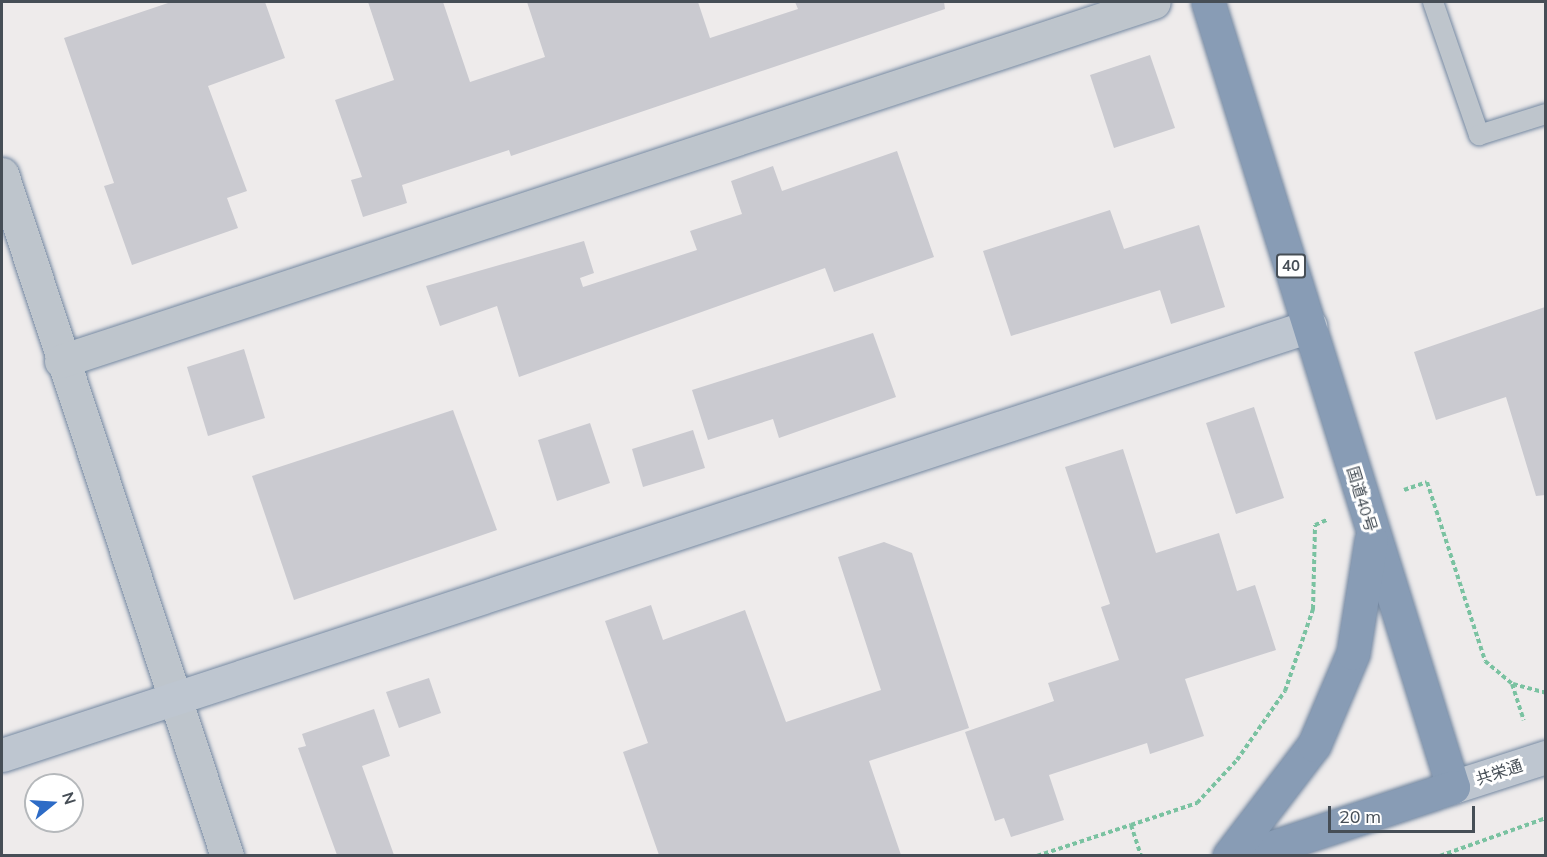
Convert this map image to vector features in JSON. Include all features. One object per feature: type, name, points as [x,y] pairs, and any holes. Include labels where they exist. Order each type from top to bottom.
[{"type":"highway","name":"国道40号","points":[[1208,2],[1453,787]]},
{"type":"highway","points":[[1229,855],[1314,745],[1353,653],[1372,532]]},
{"type":"highway","points":[[1245,855],[1453,787]]},
{"type":"street","points":[[62,361],[1154,2]]},
{"type":"street","points":[[2,174],[227,855]]},
{"type":"street","points":[[2,755],[1310,326]]},
{"type":"street","name":"共栄通","points":[[1453,787],[1545,757]]},
{"type":"lane","points":[[1433,2],[1479,135],[1545,114]]},
{"type":"path","points":[[1512,684],[1545,693]]},
{"type":"path","points":[[1440,855],[1545,818]]},
{"type":"path","points":[[1037,855],[1131,825],[1142,855]]},
{"type":"building","points":[[171,2],[265,2],[285,58],[208,86],[247,191],[227,198],[238,228],[132,265],[104,186],[114,183],[64,38]]},
{"type":"building","points":[[368,2],[443,2],[470,82],[545,57],[527,2],[698,2],[710,38],[798,9],[795,2],[944,2],[945,9],[511,156],[509,150],[402,185],[407,203],[363,217],[351,180],[362,177],[335,100],[394,80]]},
{"type":"building","points":[[1150,55],[1175,128],[1114,148],[1090,75]]},
{"type":"building","points":[[897,151],[934,257],[834,292],[825,268],[519,377],[497,306],[440,326],[426,286],[584,241],[594,273],[580,278],[583,287],[697,250],[690,231],[742,214],[731,181],[773,166],[782,191]]},
{"type":"building","points":[[1110,210],[1124,249],[1199,225],[1225,307],[1171,324],[1160,290],[1011,336],[983,251]]},
{"type":"building","points":[[1545,307],[1545,495],[1536,496],[1506,397],[1436,420],[1414,352]]},
{"type":"building","points":[[873,333],[896,397],[779,438],[773,419],[708,440],[692,390]]},
{"type":"building","points":[[244,349],[265,418],[208,436],[187,367]]},
{"type":"building","points":[[1254,407],[1284,498],[1236,514],[1206,423]]},
{"type":"building","points":[[453,410],[497,530],[294,600],[252,476]]},
{"type":"building","points":[[590,423],[610,483],[557,501],[538,440]]},
{"type":"building","points":[[693,430],[705,468],[643,487],[632,449]]},
{"type":"building","points":[[1123,449],[1156,553],[1219,533],[1237,591],[1255,585],[1276,650],[1185,679],[1204,736],[1150,754],[1147,743],[1049,775],[1064,820],[1011,837],[1004,818],[995,821],[965,732],[1054,701],[1048,683],[1119,660],[1101,607],[1110,604],[1065,467]]},
{"type":"building","points":[[884,542],[912,553],[969,728],[869,761],[901,855],[659,855],[623,752],[648,743],[605,621],[651,605],[663,640],[745,610],[786,722],[881,690],[838,557]]},
{"type":"building","points":[[429,678],[441,713],[399,728],[386,692]]},
{"type":"building","points":[[374,709],[390,756],[362,766],[394,855],[337,855],[298,748],[306,746],[302,734]]}]
